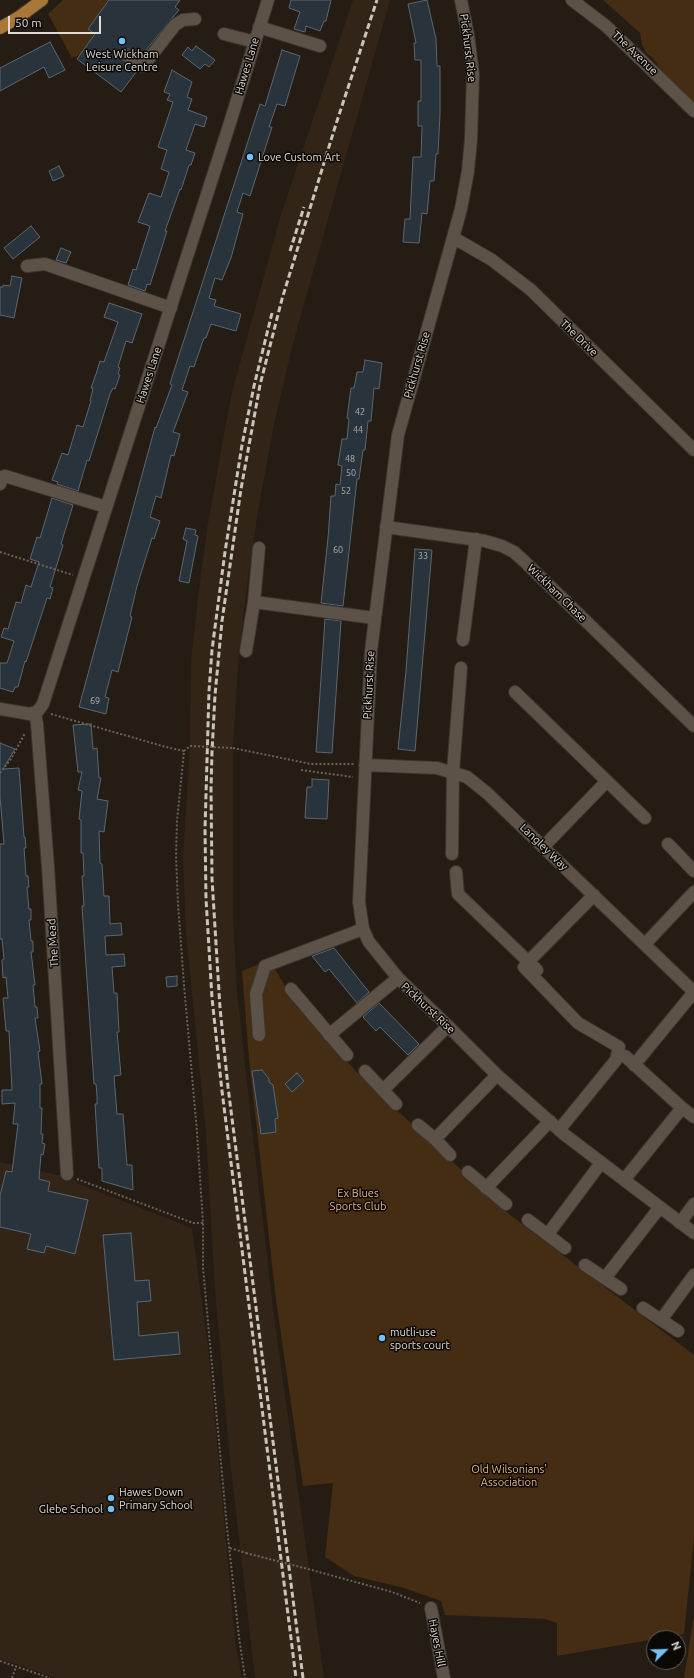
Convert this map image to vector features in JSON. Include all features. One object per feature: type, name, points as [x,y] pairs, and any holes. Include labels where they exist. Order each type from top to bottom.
[{"type":"main road","points":[[0,28],[19,17],[42,0]]},
{"type":"street","name":"Hawes Lane","points":[[36,718],[38,711],[43,704],[84,579],[268,0]]},
{"type":"street","name":"Pickhurst Rise","points":[[461,0],[473,74],[473,108],[468,171],[454,238],[398,435],[371,651],[359,902],[363,929],[369,942],[398,978],[497,1075],[559,1130],[694,1234]]},
{"type":"street","name":"The Avenue","points":[[572,0],[606,26],[694,111]]},
{"type":"street","points":[[128,56],[142,66],[144,65],[175,25],[183,20],[195,19]]},
{"type":"street","points":[[259,27],[320,46]]},
{"type":"street","points":[[224,34],[255,42]]},
{"type":"street","name":"The Drive","points":[[454,238],[492,260],[530,290],[694,450]]},
{"type":"street","points":[[27,266],[45,264],[171,308]]},
{"type":"street","points":[[0,484],[2,477],[5,476],[106,508]]},
{"type":"street","name":"Wickham Chase","points":[[386,527],[476,539],[502,546],[514,552],[694,726]]},
{"type":"street","points":[[464,640],[476,539]]},
{"type":"street","points":[[246,651],[254,602],[259,548]]},
{"type":"street","points":[[254,602],[374,618]]},
{"type":"street","points":[[452,854],[453,772],[461,668]]},
{"type":"street","points":[[515,692],[645,818]]},
{"type":"street","points":[[0,709],[25,714],[36,718]]},
{"type":"street","name":"The Mead","points":[[36,718],[48,867],[67,1174]]},
{"type":"street","name":"Langley Way","points":[[365,764],[437,768],[467,777],[487,793],[694,992]]},
{"type":"street","points":[[543,847],[607,781]]},
{"type":"street","points":[[668,844],[694,871]]},
{"type":"street","points":[[456,872],[458,894],[526,965],[578,1023],[619,1047],[616,1060],[559,1130]]},
{"type":"street","points":[[644,944],[694,892]]},
{"type":"street","points":[[526,965],[594,895]]},
{"type":"street","points":[[259,1035],[256,994],[265,966],[363,929]]},
{"type":"street","points":[[526,965],[568,1000]]},
{"type":"street","points":[[329,1035],[398,978]]},
{"type":"street","points":[[291,989],[347,1055]]},
{"type":"street","points":[[634,1065],[694,992]]},
{"type":"street","points":[[383,1090],[448,1026]]},
{"type":"street","points":[[625,1056],[682,1108],[694,1117]]},
{"type":"street","points":[[365,1071],[396,1104]]},
{"type":"street","points":[[435,1139],[497,1075]]},
{"type":"street","points":[[624,1180],[682,1108]]},
{"type":"street","points":[[486,1188],[550,1121]]},
{"type":"street","points":[[418,1125],[435,1139],[450,1155]]},
{"type":"street","points":[[548,1234],[601,1163]]},
{"type":"street","points":[[468,1172],[506,1204]]},
{"type":"street","points":[[680,1223],[694,1204]]},
{"type":"street","points":[[605,1278],[660,1207]]},
{"type":"street","points":[[528,1220],[565,1248]]},
{"type":"street","points":[[585,1265],[621,1289]]},
{"type":"street","points":[[661,1320],[694,1275]]},
{"type":"street","points":[[643,1308],[678,1331]]},
{"type":"street","name":"Hayes Hill","points":[[431,1608],[444,1678]]},
{"type":"path","points":[[0,552],[84,579]]},
{"type":"path","points":[[0,772],[11,759],[21,743],[28,727],[36,718],[56,714],[184,751]]},
{"type":"path","points":[[245,1678],[239,1637],[203,1268],[203,1223],[197,1132],[184,985],[176,856],[177,821],[184,751],[190,746],[233,748],[311,764],[365,764]]},
{"type":"path","points":[[301,770],[364,778]]},
{"type":"path","points":[[67,1174],[80,1181],[193,1223],[203,1223]]},
{"type":"path","points":[[230,1548],[392,1592],[431,1608]]},
{"type":"path","points":[[0,1661],[50,1678]]},
{"type":"path","points":[[12,1678],[16,1666]]},
{"type":"shaded area","points":[[353,0],[390,0],[293,343],[275,420],[259,505],[248,577],[239,653],[233,748],[233,918],[237,991],[273,1308],[324,1678],[255,1678],[229,1451],[214,1277],[206,1132],[186,933],[183,857],[190,746],[191,661],[207,529],[231,396],[280,218]]},
{"type":"shaded area","name":"Glebe School","points":[[0,1162],[58,1175],[67,1174],[79,1184],[192,1228],[209,1355],[235,1641],[242,1678],[57,1678],[0,1659]]},
{"type":"green space","points":[[63,0],[109,0],[88,29],[95,34],[81,54],[72,58],[48,14]]},
{"type":"green space","points":[[603,0],[694,0],[694,105],[680,88],[666,77],[653,58],[647,54],[642,44],[640,33]]},
{"type":"green space","name":"Old Wilsonians' Association","points":[[270,960],[297,1007],[363,1079],[509,1214],[694,1355],[694,1538],[684,1630],[646,1630],[646,1641],[557,1656],[557,1623],[545,1619],[445,1615],[441,1601],[404,1588],[354,1576],[325,1557],[333,1483],[303,1486],[276,1300],[249,1059],[242,971]]},
{"type":"green space","points":[[694,1615],[694,1678],[684,1678]]},
{"type":"building","name":"West Wickham Leisure Centre","points":[[109,0],[180,0],[175,7],[179,10],[141,56],[129,49],[125,49],[122,52],[121,59],[137,71],[121,92],[77,59],[95,34],[88,29]]},
{"type":"building","points":[[291,0],[331,0],[326,21],[324,21],[320,31],[306,26],[305,32],[294,29],[300,12],[289,8]]},
{"type":"building","points":[[427,0],[436,39],[437,66],[440,66],[438,154],[436,154],[434,181],[430,181],[427,214],[422,213],[419,243],[403,242],[405,219],[410,219],[413,157],[421,157],[422,126],[418,126],[418,101],[421,101],[421,60],[415,60],[414,43],[416,43],[408,4]]},
{"type":"building","points":[[50,42],[65,70],[49,78],[44,67],[0,91],[0,68]]},
{"type":"building","points":[[196,46],[215,60],[209,67],[205,64],[200,69],[182,55],[188,47],[192,51]]},
{"type":"building","points":[[282,50],[300,56],[285,106],[277,104],[269,127],[272,127],[250,196],[243,193],[237,212],[243,214],[231,258],[222,280],[215,278],[209,298],[216,300],[214,306],[241,314],[236,331],[211,324],[206,338],[204,338],[194,367],[190,366],[182,390],[188,392],[173,432],[180,434],[174,456],[171,455],[161,498],[156,496],[150,517],[160,521],[154,539],[152,538],[137,586],[130,616],[132,617],[118,672],[112,670],[105,697],[109,698],[106,714],[79,707],[155,427],[156,428],[172,385],[170,384],[172,377],[260,104],[265,106]]},
{"type":"building","points":[[172,70],[192,82],[187,97],[192,99],[188,110],[207,117],[204,127],[195,124],[186,150],[195,153],[191,165],[189,165],[165,231],[167,231],[150,285],[147,284],[145,291],[128,285],[133,269],[136,270],[150,226],[138,222],[149,193],[161,197],[169,172],[161,169],[167,150],[158,147],[173,102],[167,100],[170,94],[164,92]]},
{"type":"building","points":[[59,166],[64,176],[53,181],[49,171]]},
{"type":"building","points":[[31,226],[40,237],[13,259],[4,248]]},
{"type":"building","points":[[61,248],[71,252],[66,263],[56,260]]},
{"type":"building","points":[[12,276],[22,278],[14,318],[0,315],[0,287],[3,287],[3,285],[10,286]]},
{"type":"building","points":[[109,303],[142,314],[132,343],[126,341],[118,367],[120,368],[118,374],[120,375],[115,389],[113,388],[110,394],[78,491],[57,484],[58,482],[52,480],[62,453],[68,455],[77,425],[83,427],[91,401],[93,388],[91,388],[100,361],[104,362],[118,322],[104,317]]},
{"type":"building","points":[[365,360],[382,363],[379,389],[374,388],[371,421],[368,421],[365,450],[363,450],[359,479],[357,479],[343,606],[321,603],[331,496],[335,496],[336,484],[340,485],[342,466],[338,465],[342,439],[347,439],[349,419],[347,418],[351,388],[354,388],[357,372],[363,372]]},
{"type":"building","points":[[52,498],[73,505],[50,587],[53,588],[50,599],[47,598],[26,662],[25,661],[18,687],[15,687],[13,692],[0,688],[0,663],[7,663],[14,641],[1,637],[4,628],[8,629],[16,602],[21,603],[26,585],[31,587],[39,562],[30,559],[37,537],[40,538]]},
{"type":"building","points":[[186,528],[196,530],[195,535],[198,536],[189,583],[179,581],[187,541],[183,539]]},
{"type":"building","points":[[415,549],[432,550],[415,751],[398,749],[406,671]]},
{"type":"building","points":[[325,619],[341,621],[332,753],[316,752]]},
{"type":"building","points":[[91,724],[93,749],[97,748],[99,778],[101,778],[97,799],[108,801],[104,832],[99,831],[100,863],[102,864],[104,896],[109,896],[110,924],[121,923],[122,935],[105,936],[106,955],[124,954],[125,966],[112,967],[114,993],[117,993],[119,1032],[117,1032],[121,1075],[114,1076],[117,1114],[123,1114],[127,1165],[132,1165],[133,1190],[102,1181],[102,1168],[99,1168],[95,1104],[97,1104],[97,1095],[96,1084],[94,1084],[82,906],[84,906],[82,876],[84,876],[83,853],[81,853],[81,820],[79,819],[82,791],[78,790],[82,772],[78,772],[73,725]]},
{"type":"building","points":[[0,743],[15,749],[3,769],[19,768],[26,848],[24,848],[26,876],[28,876],[29,887],[27,887],[29,909],[31,909],[31,920],[29,920],[31,941],[33,941],[33,952],[31,952],[35,985],[33,985],[35,1007],[37,1007],[38,1018],[35,1018],[40,1051],[38,1052],[42,1084],[40,1084],[40,1108],[42,1108],[41,1134],[43,1134],[42,1143],[45,1144],[43,1155],[41,1154],[39,1179],[50,1182],[48,1191],[88,1200],[75,1254],[46,1246],[44,1253],[27,1249],[31,1234],[0,1227],[0,1196],[6,1171],[12,1172],[18,1124],[13,1124],[15,1103],[2,1104],[2,1090],[12,1090],[9,1031],[6,1031],[3,998],[8,998],[6,977],[3,978],[2,960],[4,959],[2,939],[0,939],[0,844],[4,844],[0,797]]},
{"type":"building","points":[[312,779],[329,780],[327,819],[305,818],[307,787],[312,787]]},
{"type":"building","points":[[334,948],[369,992],[357,1003],[329,969],[325,972],[312,956]]},
{"type":"building","points":[[177,976],[177,986],[167,987],[166,977]]},
{"type":"building","points":[[379,1003],[419,1044],[408,1055],[380,1027],[376,1031],[363,1017]]},
{"type":"building","points":[[262,1070],[269,1079],[269,1082],[273,1085],[278,1118],[275,1119],[276,1132],[261,1134],[252,1071]]},
{"type":"building","points":[[297,1073],[304,1081],[292,1092],[285,1084]]},
{"type":"building","points":[[131,1233],[135,1281],[149,1280],[151,1301],[137,1302],[139,1336],[178,1332],[180,1354],[114,1360],[103,1235]]},
{"type":"railway","points":[[303,1678],[228,1087],[220,1008],[212,879],[212,752],[215,695],[222,621],[241,489],[260,385],[282,299],[336,124],[377,0]]},
{"type":"railway","points":[[290,251],[304,207]]},
{"type":"railway","points":[[272,313],[254,386],[242,445],[225,552],[212,650],[209,691],[205,829],[206,899],[212,998],[222,1091],[296,1678]]},
{"type":"place","name":"West Wickham Leisure Centre","points":[[122,41]]},
{"type":"place","name":"Love Custom Art","points":[[250,157]]},
{"type":"place","name":"mutli-use sports court","points":[[382,1338]]},
{"type":"place","name":"Hawes Down Primary School","points":[[111,1498]]},
{"type":"place","name":"Glebe School","points":[[111,1509]]},
{"type":"park label","name":"Ex Blues Sports Club","points":[[358,1199]]}]
